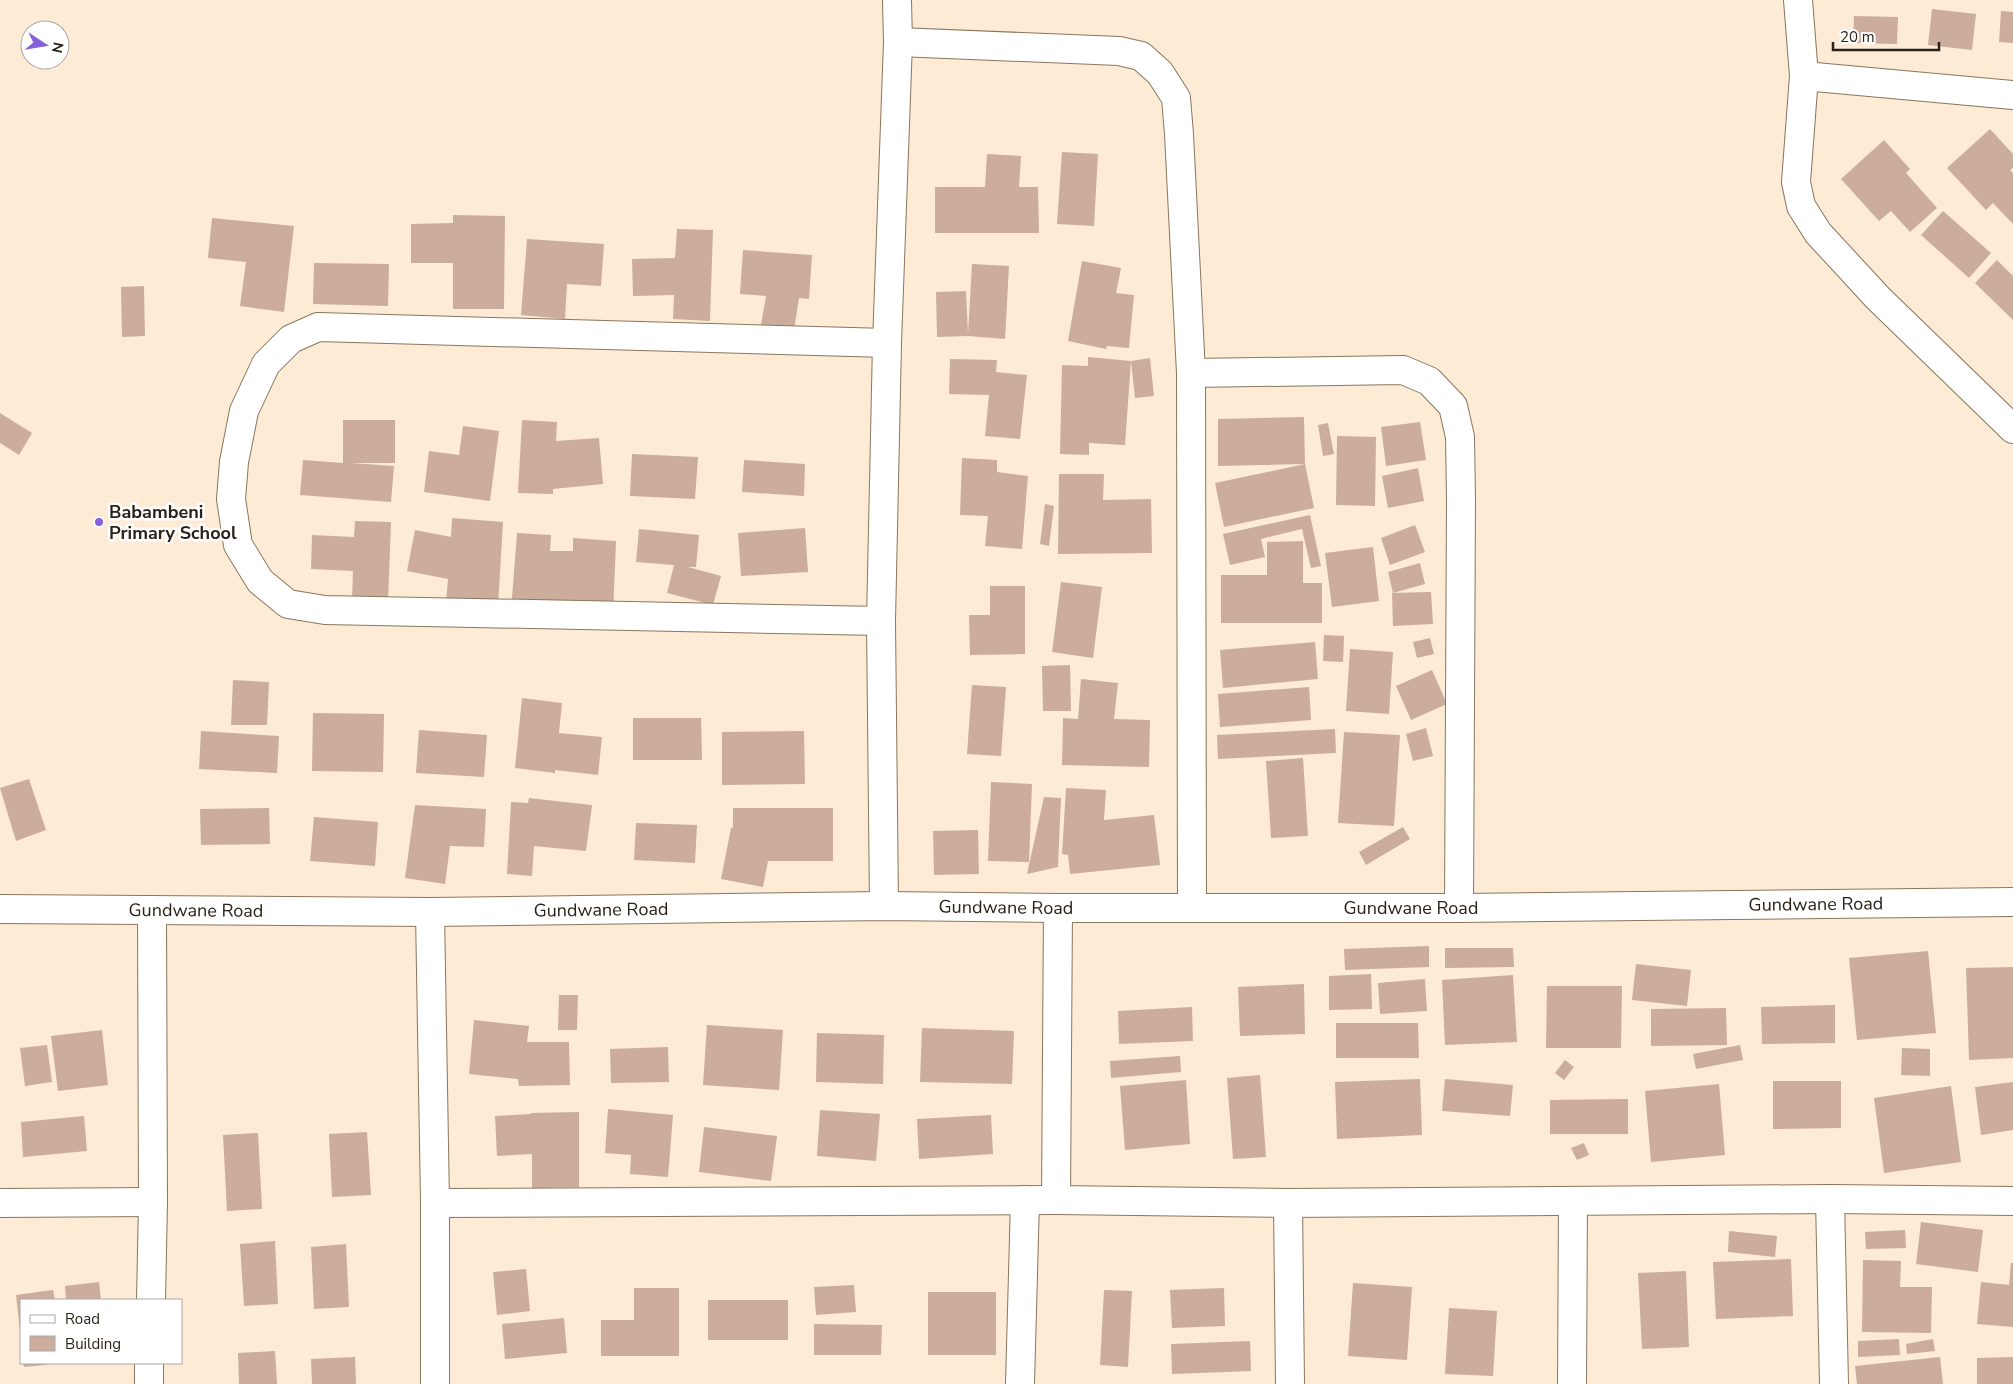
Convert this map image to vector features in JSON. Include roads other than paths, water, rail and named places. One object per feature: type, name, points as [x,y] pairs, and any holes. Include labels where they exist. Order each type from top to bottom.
[{"type":"street","points":[[884,906],[882,620],[887,343],[898,42],[896,0]]},
{"type":"street","points":[[1798,0],[1804,76],[1796,182],[1801,206],[1818,233],[1878,298],[2013,429]]},
{"type":"street","points":[[898,42],[1119,51],[1142,56],[1160,73],[1176,98],[1191,373],[1192,907]]},
{"type":"street","points":[[1804,76],[2013,95]]},
{"type":"street","points":[[882,620],[325,610],[288,604],[260,581],[238,545],[231,499],[234,462],[244,412],[266,364],[291,339],[318,328],[887,343]]},
{"type":"street","points":[[1191,373],[1402,370],[1429,381],[1453,406],[1460,437],[1461,499],[1459,908]]},
{"type":"street","name":"Gundwane Road","points":[[0,909],[430,912],[884,906],[1459,908],[2013,902]]},
{"type":"street","points":[[1056,1200],[1058,908]]},
{"type":"street","points":[[151,1299],[153,1202],[152,910]]},
{"type":"street","points":[[430,912],[435,1203],[435,1384]]},
{"type":"street","points":[[435,1203],[1025,1200],[1288,1203],[1830,1199],[2013,1201]]},
{"type":"street","points":[[1830,1199],[1834,1384]]},
{"type":"street","points":[[1020,1384],[1025,1200]]},
{"type":"street","points":[[1572,1384],[1573,1201]]},
{"type":"street","points":[[0,1203],[153,1202]]},
{"type":"street","points":[[1288,1203],[1290,1384]]},
{"type":"street","points":[[149,1364],[149,1384]]},
{"type":"place","name":"Babambeni Primary School","points":[[99,522]]}]
